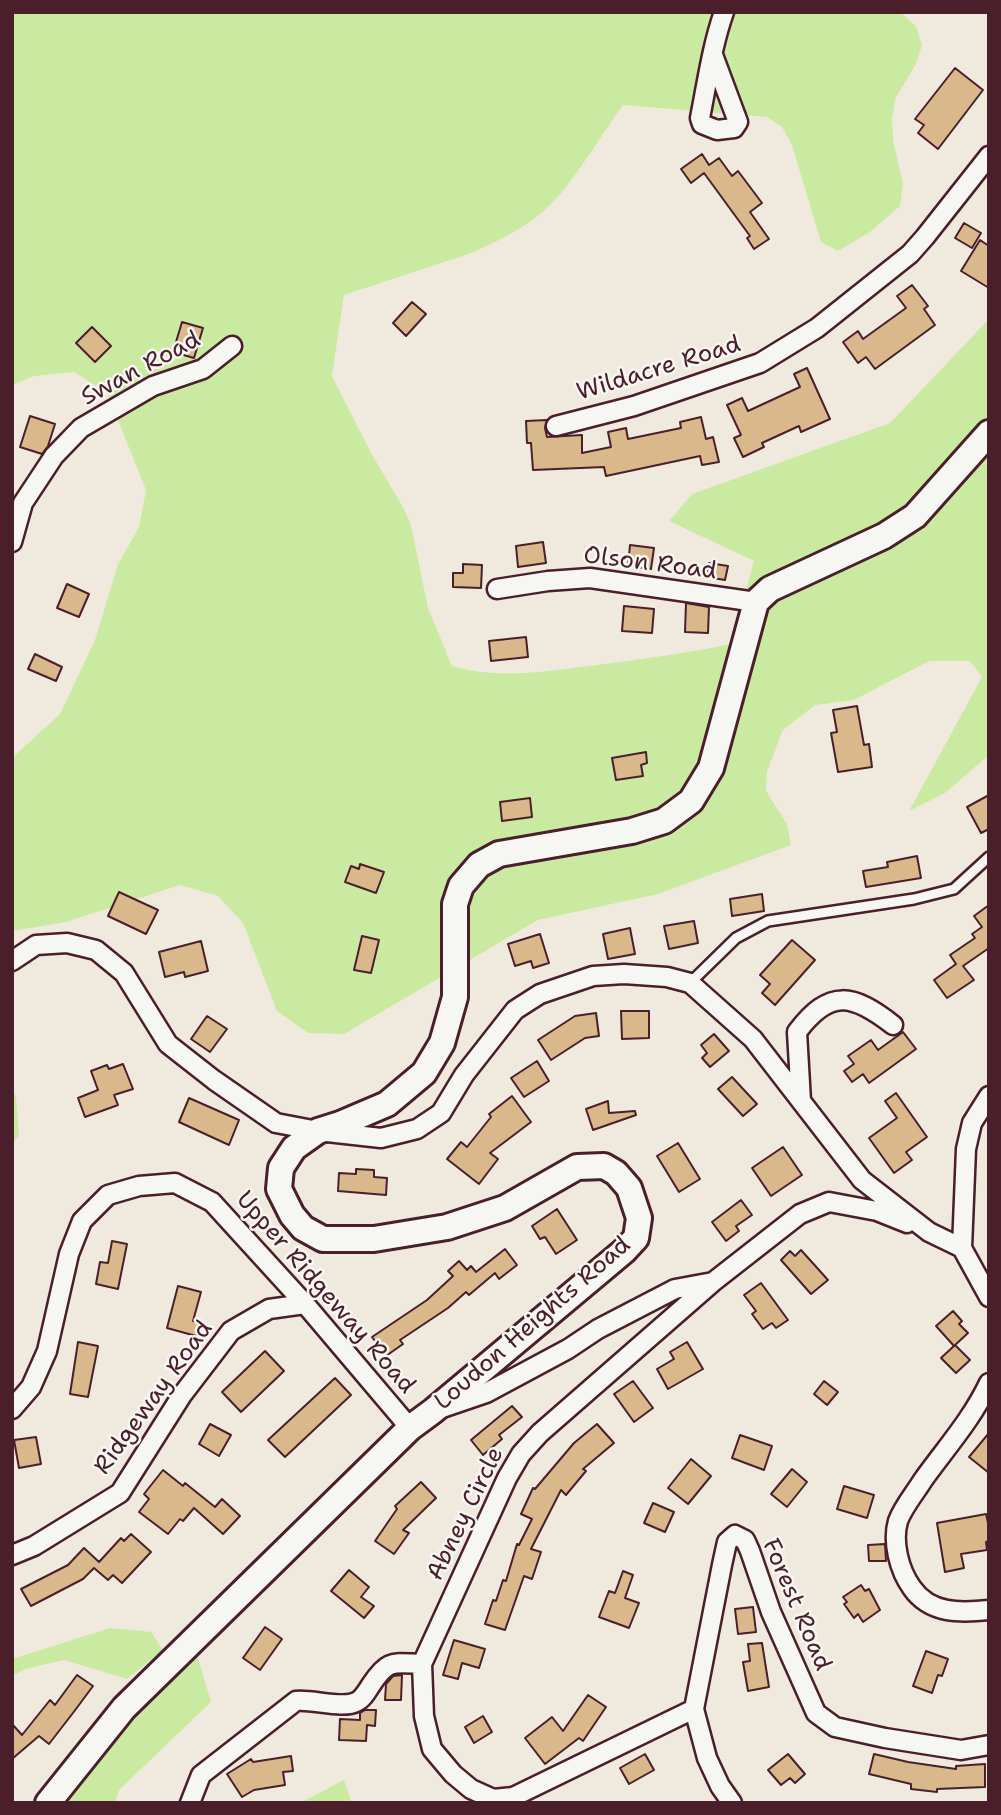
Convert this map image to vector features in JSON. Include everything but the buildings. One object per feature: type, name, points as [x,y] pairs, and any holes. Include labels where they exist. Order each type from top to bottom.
[{"type":"street","points":[[713,55],[724,12]]},
{"type":"street","name":"Wildacre Road","points":[[556,426],[701,385],[760,363],[806,335],[910,254],[989,156]]},
{"type":"street","name":"Swan Road","points":[[12,542],[23,503],[54,456],[81,428],[153,386],[203,369],[232,346]]},
{"type":"street","points":[[756,602],[770,589],[884,536],[915,516],[989,433]]},
{"type":"street","name":"Olson Road","points":[[497,589],[590,578],[756,602]]},
{"type":"street","name":"Loudon Heights Road","points":[[48,1803],[124,1708],[410,1428],[624,1251],[636,1238],[639,1227],[632,1196],[616,1174],[604,1166],[577,1167],[505,1208],[447,1227],[374,1239],[323,1239],[303,1228],[292,1215],[279,1189],[281,1168],[294,1148],[317,1131],[387,1104],[424,1073],[442,1043],[455,997],[455,904],[461,886],[479,865],[499,854],[632,831],[664,821],[691,801],[711,768],[756,602]]},
{"type":"street","points":[[12,961],[36,945],[67,943],[96,950],[124,973],[168,1044],[275,1123],[381,1138],[417,1129],[441,1113],[464,1075],[515,1010],[540,994],[593,976],[624,974],[667,977],[690,982]]},
{"type":"street","name":"Abney Circle","points":[[690,982],[753,1039],[862,1180],[929,1232]]},
{"type":"street","points":[[802,1101],[797,1032],[811,1014],[829,1004],[849,999],[871,1008],[893,1025]]},
{"type":"street","points":[[989,1096],[972,1123],[965,1149],[962,1248],[989,1297]]},
{"type":"street","name":"Upper Ridgeway Road","points":[[12,1409],[31,1387],[47,1351],[69,1254],[82,1221],[108,1195],[139,1186],[175,1183],[212,1202],[305,1304],[410,1428]]},
{"type":"street","name":"Abney Circle","points":[[694,1709],[513,1797],[492,1799],[471,1789],[453,1774],[432,1749],[424,1716],[422,1664],[507,1478],[521,1454],[540,1433],[713,1282],[800,1214],[830,1202],[877,1211],[962,1248]]},
{"type":"street","points":[[433,1411],[486,1394],[568,1349],[598,1329],[675,1289],[713,1282]]},
{"type":"street","name":"Ridgeway Road","points":[[12,1555],[34,1546],[120,1493],[182,1395],[231,1331],[269,1309],[305,1304]]},
{"type":"street","points":[[989,1383],[976,1409],[908,1502],[899,1520],[895,1539],[907,1581],[917,1595],[935,1607],[947,1611],[964,1613],[989,1610]]},
{"type":"street","name":"Forest Road","points":[[732,1803],[720,1786],[707,1758],[694,1709],[727,1542],[736,1535],[745,1540],[750,1551],[771,1612],[816,1713],[835,1727],[885,1738],[961,1749],[989,1745]]},
{"type":"street","points":[[190,1803],[201,1775],[296,1701],[356,1703],[383,1668],[397,1663],[422,1664]]},
{"type":"lane","points":[[690,982],[736,938],[768,920],[914,899],[954,889],[989,858]]},
{"type":"green space","points":[[12,12],[901,13],[916,26],[922,45],[916,64],[895,99],[892,120],[893,140],[903,184],[900,206],[870,232],[838,251],[821,242],[792,145],[782,127],[767,117],[623,105],[565,189],[527,224],[469,254],[344,295],[332,376],[411,525],[428,608],[452,666],[488,673],[542,672],[731,644],[754,561],[669,521],[692,494],[890,423],[989,319],[989,755],[945,793],[909,811],[982,677],[970,661],[929,661],[854,700],[815,705],[783,730],[767,771],[766,791],[787,824],[791,845],[658,894],[538,920],[344,1034],[308,1033],[277,1011],[243,923],[218,896],[180,885],[66,922],[12,931],[12,758],[60,714],[95,640],[118,564],[139,527],[146,490],[107,393],[74,372],[34,376],[12,385]]},
{"type":"green space","points":[[12,1095],[16,1095],[19,1137],[12,1142]]},
{"type":"green space","points":[[110,1628],[151,1632],[163,1650],[127,1679],[64,1660],[25,1669],[12,1676],[12,1659]]},
{"type":"green space","points":[[197,1655],[211,1702],[119,1790],[115,1803],[66,1803],[165,1677]]},
{"type":"green space","points":[[344,1780],[352,1803],[300,1803]]}]
